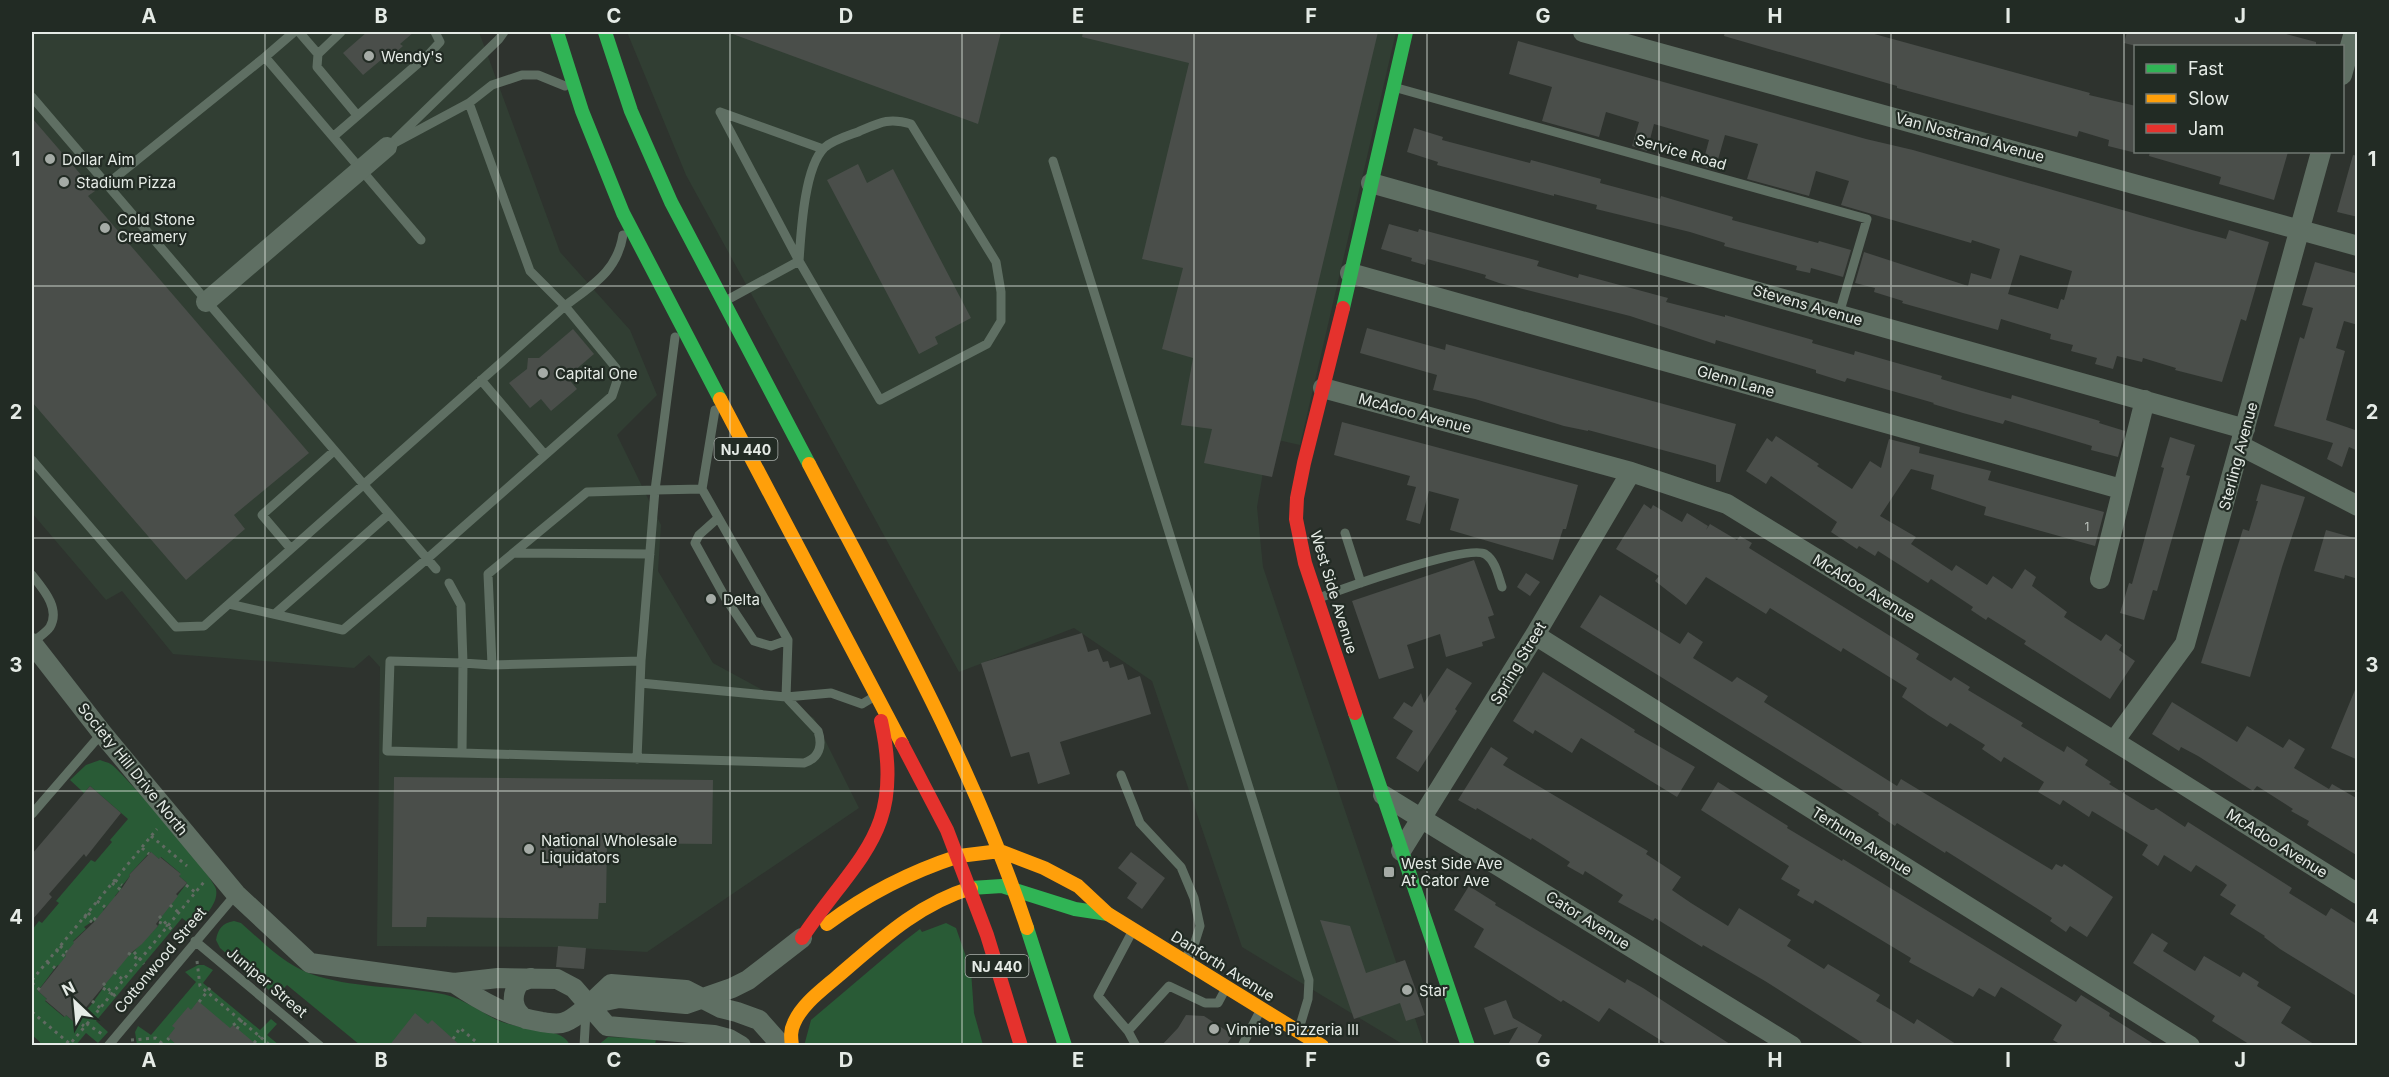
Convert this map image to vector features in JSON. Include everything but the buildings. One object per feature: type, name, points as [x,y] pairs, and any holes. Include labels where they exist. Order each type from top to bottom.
[{"type":"main road","name":"NJ 440","points":[[556,32],[574,93],[592,142],[624,215],[933,802],[959,856],[987,935],[1021,1046]]},
{"type":"main road","name":"NJ 440","points":[[605,32],[631,111],[656,172],[977,790],[1015,889],[1065,1046]]},
{"type":"main road","name":"West Side Avenue","points":[[1406,32],[1304,463],[1296,519],[1298,536],[1316,599],[1468,1046]]},
{"type":"main road","points":[[612,98],[656,172]]},
{"type":"main road","points":[[802,938],[816,916],[832,899],[861,860],[881,821],[886,804],[889,775],[877,696]]},
{"type":"main road","name":"Danforth Avenue","points":[[802,938],[825,926],[860,898],[916,870],[959,856],[1000,851],[1044,868],[1078,886],[1108,914],[1322,1046]]},
{"type":"main road","name":"Danforth Avenue","points":[[792,1046],[794,1022],[801,1010],[904,920],[946,897],[971,888],[991,885],[1015,889],[1075,909],[1108,914]]},
{"type":"main road","points":[[1458,1046],[1461,1024]]},
{"type":"street","name":"Van Nostrand Avenue","points":[[1582,32],[2358,246]]},
{"type":"street","points":[[2344,71],[2354,32]]},
{"type":"street","points":[[206,302],[387,147]]},
{"type":"street","name":"Sterling Avenue","points":[[2114,741],[2185,644],[2321,153]]},
{"type":"street","name":"Stevens Avenue","points":[[1371,183],[2145,400],[2243,438],[2358,506]]},
{"type":"street","name":"Glenn Lane","points":[[1350,273],[2121,489]]},
{"type":"street","name":"McAdoo Avenue","points":[[1323,388],[1631,472],[1727,504],[2114,741],[2358,894]]},
{"type":"street","points":[[2100,579],[2145,400]]},
{"type":"street","name":"Spring Street","points":[[1401,851],[1535,635],[1631,472]]},
{"type":"street","name":"Terhune Avenue","points":[[1535,635],[2190,1046]]},
{"type":"street","name":"Society Hill Drive North","points":[[32,643],[102,733],[236,894],[310,963],[454,983]]},
{"type":"street","name":"Cator Avenue","points":[[1383,795],[1792,1046]]},
{"type":"street","points":[[587,1004],[619,998],[686,1004],[748,980],[802,938]]},
{"type":"street","points":[[454,983],[498,978],[557,979],[574,988],[608,1026],[714,1035],[729,1039],[741,1046]]},
{"type":"street","points":[[526,1019],[518,1014],[513,997],[520,982],[531,978]]},
{"type":"street","points":[[454,983],[478,999],[503,1011],[526,1019],[559,1024],[572,1019],[611,984],[686,990],[721,1008],[759,1020],[782,1046]]},
{"type":"street","points":[[640,1029],[635,1013],[637,1005],[642,1000]]},
{"type":"lane","points":[[106,185],[294,32]]},
{"type":"lane","points":[[299,32],[318,54]]},
{"type":"lane","points":[[341,32],[318,54],[317,67],[357,115]]},
{"type":"lane","points":[[334,136],[429,54],[440,42],[435,32]]},
{"type":"lane","points":[[387,147],[504,32]]},
{"type":"lane","points":[[265,57],[421,240]]},
{"type":"lane","points":[[387,147],[469,103],[492,85],[522,75],[537,75],[564,86],[574,93]]},
{"type":"lane","name":"Service Road","points":[[1392,87],[1867,219],[1839,314]]},
{"type":"lane","points":[[32,97],[436,568]]},
{"type":"lane","points":[[229,604],[343,630],[612,396],[617,381],[616,368],[565,306],[530,271],[469,103]]},
{"type":"lane","points":[[799,261],[803,207],[812,172],[823,148],[840,138],[879,122],[896,119],[911,124],[996,262],[1001,292],[1001,321],[987,344],[880,400],[799,261],[720,112],[823,148]]},
{"type":"lane","points":[[1053,161],[1309,980],[1308,999],[1299,1031]]},
{"type":"lane","points":[[32,460],[176,627],[204,626],[565,306],[606,274],[620,252],[624,215]]},
{"type":"lane","points":[[722,302],[799,261]]},
{"type":"lane","points":[[637,759],[641,661],[654,490],[677,319]]},
{"type":"lane","points":[[481,380],[545,455]]},
{"type":"lane","points":[[641,661],[492,665],[390,662],[387,750],[637,759],[804,763],[811,761],[819,751],[821,744],[818,731],[786,697],[788,640],[702,489],[718,396]]},
{"type":"lane","points":[[291,549],[262,515],[334,450]]},
{"type":"lane","points":[[492,665],[488,574],[587,492],[702,489]]},
{"type":"lane","points":[[276,613],[389,513]]},
{"type":"lane","points":[[718,518],[699,535],[695,543],[703,559],[754,641],[771,646],[788,640]]},
{"type":"lane","points":[[1345,533],[1361,583]]},
{"type":"lane","points":[[1316,599],[1423,563],[1469,552],[1484,553],[1493,562],[1502,587]]},
{"type":"lane","points":[[514,553],[650,554]]},
{"type":"lane","points":[[32,575],[49,599],[53,614],[50,627],[32,643]]},
{"type":"lane","points":[[449,583],[460,605],[463,663],[462,753]]},
{"type":"lane","points":[[640,683],[786,697],[831,693],[862,704],[877,696]]},
{"type":"lane","points":[[32,814],[102,733]]},
{"type":"lane","points":[[1121,775],[1140,823],[1181,867],[1194,898],[1200,926],[1195,942],[1184,961]]},
{"type":"lane","name":"Cottonwood Street","points":[[112,1044],[236,894]]},
{"type":"lane","points":[[1133,930],[1098,996],[1128,1031],[1136,1046]]},
{"type":"lane","name":"Juniper Street","points":[[195,941],[320,1046]]},
{"type":"lane","points":[[1128,1031],[1169,986],[1205,1003],[1218,1003],[1226,987]]},
{"type":"lane","points":[[584,1046],[587,1004]]},
{"type":"lane","points":[[1242,1046],[1261,1009]]},
{"type":"path","points":[[40,990],[32,982],[69,934],[160,826]]},
{"type":"path","points":[[151,836],[187,867]]},
{"type":"path","points":[[142,848],[149,854]]},
{"type":"path","points":[[127,866],[132,870]]},
{"type":"path","points":[[32,1012],[69,1045],[205,882],[196,874]]},
{"type":"path","points":[[114,881],[122,885]]},
{"type":"path","points":[[114,881],[122,891]]},
{"type":"path","points":[[186,885],[195,892]]},
{"type":"path","points":[[97,901],[105,908]]},
{"type":"path","points":[[170,905],[179,913]]},
{"type":"path","points":[[86,915],[97,921]]},
{"type":"path","points":[[86,915],[92,922]]},
{"type":"path","points":[[159,916],[172,930]]},
{"type":"path","points":[[159,922],[168,926]]},
{"type":"path","points":[[69,934],[75,939]]},
{"type":"path","points":[[195,941],[200,986],[209,990],[271,1046]]},
{"type":"path","points":[[60,946],[67,952]]},
{"type":"path","points":[[57,950],[67,958]]},
{"type":"path","points":[[134,952],[144,964]]},
{"type":"path","points":[[128,953],[140,960]]},
{"type":"path","points":[[47,962],[55,968]]},
{"type":"path","points":[[114,972],[123,980]]},
{"type":"path","points":[[103,983],[116,997]]},
{"type":"path","points":[[103,988],[112,993]]},
{"type":"path","points":[[199,1002],[209,990]]},
{"type":"path","points":[[92,1001],[100,1008]]},
{"type":"path","points":[[233,1025],[242,1018]]},
{"type":"path","points":[[237,1029],[242,1018]]},
{"type":"path","points":[[76,1020],[112,1044],[156,1038],[164,1045],[169,1038]]},
{"type":"path","points":[[453,1039],[460,1028],[481,1046]]},
{"type":"path","points":[[254,1043],[260,1036]]},
{"type":"path","points":[[469,1046],[474,1039]]},
{"type":"shaded area","points":[[32,32],[479,32],[560,252],[630,330],[657,395],[617,435],[661,525],[658,571],[713,663],[814,718],[859,808],[647,952],[560,947],[377,946],[380,667],[369,655],[354,668],[173,654],[122,591],[106,600],[32,513]]},
{"type":"shaded area","points":[[627,32],[1396,32],[1300,445],[1269,438],[1257,507],[1263,567],[1424,1045],[1404,1045],[1242,947],[1152,681],[1074,628],[959,672],[686,175]]},
{"type":"green space","points":[[100,760],[111,764],[134,787],[201,866],[212,881],[216,895],[210,910],[195,928],[182,918],[96,1021],[108,1032],[98,1043],[86,1033],[76,1045],[40,1045],[40,1042],[32,1035],[32,930],[39,921],[42,923],[59,903],[56,901],[91,860],[95,862],[128,819],[90,786],[84,793],[70,780],[86,765]],"holes":[[[150,852],[159,859],[161,857],[180,873],[179,876],[187,883],[168,908],[157,918],[160,921],[158,926],[132,953],[129,951],[101,984],[104,987],[91,1005],[74,1022],[66,1015],[64,1017],[45,1001],[47,999],[38,991],[55,968],[58,965],[60,967],[68,957],[75,943],[73,941],[86,929],[84,927],[93,921],[96,923],[105,912],[103,910],[116,898],[119,891],[121,893],[123,890],[121,887],[129,875]]]},
{"type":"green space","points":[[234,921],[241,923],[282,958],[311,974],[342,982],[445,995],[460,1000],[501,1022],[555,1033],[570,1045],[360,1045],[287,985],[276,996],[220,948],[216,940],[219,930],[226,923]]},
{"type":"green space","points":[[946,923],[956,928],[971,971],[974,1013],[983,1045],[804,1046],[811,1020],[920,929],[922,932]]},
{"type":"green space","points":[[198,965],[204,965],[213,970],[203,983],[260,1030],[271,1019],[277,1024],[267,1035],[279,1045],[156,1046],[153,1043],[137,1045],[135,1032],[138,1026],[151,1035],[196,982],[185,972]]},
{"type":"green space","points":[[608,1037],[656,1039],[655,1045],[597,1046]]},
{"type":"traffic: fast","points":[[557,32],[582,111],[623,213],[720,399]]},
{"type":"traffic: fast","points":[[605,32],[631,111],[671,202],[809,464]]},
{"type":"traffic: fast","points":[[1343,308],[1406,32]]},
{"type":"traffic: fast","points":[[1355,713],[1468,1046]]},
{"type":"traffic: fast","points":[[971,888],[1002,886],[1075,909],[1108,914]]},
{"type":"traffic: fast","points":[[1027,928],[1065,1046]]},
{"type":"traffic: slow","points":[[720,399],[902,744]]},
{"type":"traffic: slow","points":[[809,464],[955,750],[1005,867],[1027,928]]},
{"type":"traffic: slow","points":[[959,856],[1000,851],[1044,868],[1078,886],[1108,914],[1322,1046]]},
{"type":"traffic: slow","points":[[827,924],[890,884],[959,856]]},
{"type":"traffic: slow","points":[[792,1046],[791,1032],[794,1023],[807,1003],[819,992],[916,914],[971,888]]},
{"type":"traffic: jam","points":[[1343,308],[1304,463],[1297,498],[1296,519],[1305,563],[1355,713]]},
{"type":"traffic: jam","points":[[802,938],[858,863],[872,840],[881,817],[887,790],[887,759],[881,721]]},
{"type":"traffic: jam","points":[[902,744],[947,830],[987,935],[1021,1046]]},
{"type":"place","name":"Wendy's","points":[[369,56]]},
{"type":"place","name":"Dollar Aim","points":[[50,159]]},
{"type":"place","name":"Stadium Pizza","points":[[64,182]]},
{"type":"place","name":"Cold Stone Creamery","points":[[105,228]]},
{"type":"place","name":"Capital One","points":[[543,373]]},
{"type":"place","name":"Delta","points":[[711,599]]},
{"type":"place","name":"National Wholesale Liquidators","points":[[529,849]]},
{"type":"place","name":"West Side Ave At Cator Ave","points":[[1389,872]]},
{"type":"place","name":"Star","points":[[1407,990]]},
{"type":"place","name":"Vinnie's Pizzeria III","points":[[1214,1029]]}]
